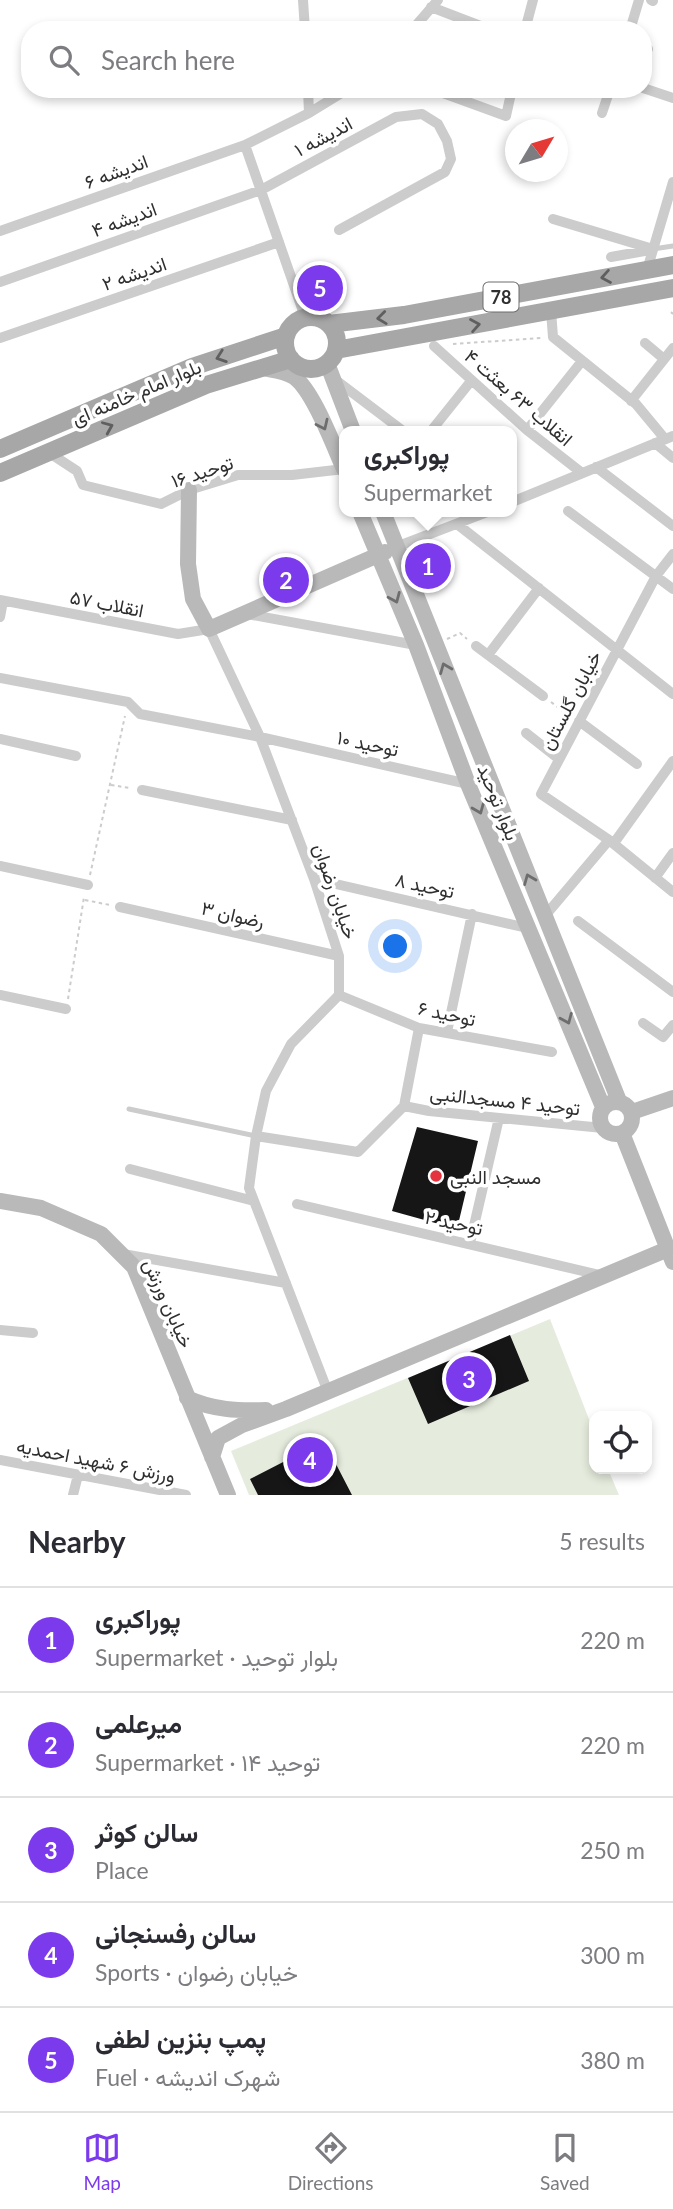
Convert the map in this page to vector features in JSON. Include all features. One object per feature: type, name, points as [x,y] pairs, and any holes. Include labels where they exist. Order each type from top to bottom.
[{"type":"main road","name":"78","points":[[306,317],[321,319],[329,324],[404,315],[673,265]]},
{"type":"main road","name":"78","points":[[291,359],[302,367],[333,369],[551,311],[673,288]]},
{"type":"main road","points":[[291,359],[286,349],[286,336],[291,326],[306,317]]},
{"type":"main road","points":[[329,324],[336,336],[333,369]]},
{"type":"main road","name":"بلوار امام خامنه ای","points":[[0,449],[192,367],[286,336]]},
{"type":"main road","name":"بلوار امام خامنه ای","points":[[0,473],[206,385],[291,359]]},
{"type":"main road","points":[[137,391],[131,403],[134,410],[148,410]]},
{"type":"main road","points":[[54,426],[69,430],[72,435],[66,445]]},
{"type":"street","points":[[303,0],[304,21]]},
{"type":"street","points":[[527,21],[533,0]]},
{"type":"street","points":[[633,21],[639,0]]},
{"type":"street","points":[[420,21],[434,4],[471,21]]},
{"type":"street","points":[[652,91],[673,98]]},
{"type":"street","points":[[308,98],[309,113]]},
{"type":"street","name":"اندیشه ۶","points":[[0,231],[245,145],[333,98]]},
{"type":"street","points":[[457,98],[506,116],[510,98]]},
{"type":"street","points":[[602,113],[607,98]]},
{"type":"street","name":"اندیشه ۱","points":[[261,190],[396,117],[422,114],[438,124],[447,141],[451,159],[445,172],[339,230]]},
{"type":"street","points":[[245,145],[306,317]]},
{"type":"street","points":[[647,270],[673,182]]},
{"type":"street","name":"اندیشه ۴","points":[[0,282],[261,190]]},
{"type":"street","points":[[553,219],[653,249]]},
{"type":"street","name":"اندیشه ۲","points":[[0,338],[279,242]]},
{"type":"street","points":[[611,257],[653,249]]},
{"type":"street","points":[[551,311],[553,337],[634,402],[664,439],[673,458]]},
{"type":"street","points":[[645,343],[664,359]]},
{"type":"street","name":"انقلاب ۶۳ بعثت ۴","points":[[434,346],[527,430],[582,473]]},
{"type":"street","points":[[634,402],[673,348]]},
{"type":"street","points":[[527,430],[582,361]]},
{"type":"street","points":[[259,368],[282,371],[294,377],[310,397],[339,458]]},
{"type":"street","points":[[310,397],[333,369]]},
{"type":"street","points":[[333,369],[351,426]]},
{"type":"street","points":[[333,369],[397,426]]},
{"type":"street","points":[[435,426],[471,381]]},
{"type":"street","points":[[517,500],[664,439]]},
{"type":"street","name":"توحید ۱۶","points":[[48,453],[77,471],[83,485],[161,504],[189,490],[237,475],[292,475],[339,470]]},
{"type":"street","points":[[596,467],[673,526]]},
{"type":"street","points":[[189,490],[188,564],[192,599],[209,629],[396,547],[474,517]]},
{"type":"street","points":[[568,511],[673,589]]},
{"type":"street","name":"بلوار توحید","points":[[362,517],[468,784],[603,1107]]},
{"type":"street","name":"بلوار توحید","points":[[385,517],[544,918],[608,1073],[626,1107]]},
{"type":"street","points":[[457,524],[673,694]]},
{"type":"street","name":"خیابان گلستان","points":[[611,841],[541,794],[656,576],[673,554]]},
{"type":"street","points":[[488,655],[539,588]]},
{"type":"street","points":[[0,617],[1,601]]},
{"type":"street","name":"انقلاب ۵۷","points":[[1,601],[178,635],[209,629]]},
{"type":"street","points":[[247,614],[415,645]]},
{"type":"street","name":"خیابان رضوان","points":[[209,629],[260,737],[314,879],[340,956],[339,995]]},
{"type":"street","points":[[476,646],[543,696]]},
{"type":"street","name":"توحید ۱۰","points":[[0,678],[128,702],[140,714],[260,737],[468,784]]},
{"type":"street","points":[[579,722],[637,764]]},
{"type":"street","points":[[526,733],[559,759]]},
{"type":"street","points":[[0,739],[76,756]]},
{"type":"street","points":[[544,918],[611,841],[673,761]]},
{"type":"street","points":[[142,790],[292,820]]},
{"type":"street","points":[[611,841],[673,892]]},
{"type":"street","points":[[655,878],[673,853]]},
{"type":"street","points":[[0,866],[88,885]]},
{"type":"street","name":"توحید ۸","points":[[314,879],[527,928]]},
{"type":"street","name":"رضوان ۳","points":[[120,907],[340,956]]},
{"type":"street","points":[[447,1032],[472,914]]},
{"type":"street","points":[[578,921],[673,992]]},
{"type":"street","points":[[0,995],[66,1009]]},
{"type":"street","points":[[328,1392],[249,1188],[266,1091],[291,1044],[339,995]]},
{"type":"street","name":"توحید ۶","points":[[339,995],[419,1028],[552,1052]]},
{"type":"street","points":[[643,1023],[663,1037],[673,1024]]},
{"type":"street","points":[[404,1106],[419,1028]]},
{"type":"street","points":[[591,1077],[601,1078],[608,1073]]},
{"type":"street","points":[[626,1107],[632,1121],[629,1128],[622,1133],[611,1134],[603,1128],[599,1117],[603,1107],[611,1102],[626,1107],[673,1098]]},
{"type":"street","name":"توحید ۴ مسجدالنبی","points":[[256,1136],[358,1152],[404,1106],[603,1128]]},
{"type":"street","points":[[470,1243],[499,1118]]},
{"type":"street","points":[[212,1457],[218,1438],[242,1425],[328,1392],[604,1276],[670,1255],[622,1133]]},
{"type":"street","points":[[130,1170],[254,1201]]},
{"type":"street","name":"خیابان ورزش","points":[[0,1201],[41,1208],[101,1234],[134,1267],[228,1495]]},
{"type":"street","name":"توحید ۲","points":[[297,1204],[604,1276]]},
{"type":"street","points":[[120,1254],[286,1283]]},
{"type":"street","points":[[0,1330],[33,1333]]},
{"type":"street","points":[[187,1398],[205,1406],[237,1411],[286,1409]]},
{"type":"street","name":"ورزش ۶ شهید احمدیه","points":[[0,1460],[186,1495]]},
{"type":"street","points":[[73,1495],[78,1475]]},
{"type":"lane","points":[[653,249],[673,246]]},
{"type":"lane","points":[[129,1109],[256,1136]]},
{"type":"path","points":[[434,346],[553,337]]},
{"type":"path","points":[[436,644],[460,633],[476,646]]},
{"type":"path","points":[[543,696],[579,722]]},
{"type":"path","points":[[66,1009],[84,900],[128,702]]},
{"type":"path","points":[[110,785],[142,790]]},
{"type":"path","points":[[84,900],[120,907]]},
{"type":"green space","points":[[550,1319],[589,1419],[589,1474],[610,1474],[619,1495],[249,1495],[231,1451]]},
{"type":"building","name":"مسجد النبی","points":[[417,1127],[478,1141],[457,1229],[392,1211]]},
{"type":"building","points":[[510,1335],[529,1381],[428,1424],[408,1378]]},
{"type":"building","points":[[324,1441],[352,1495],[258,1495],[250,1479]]},
{"type":"place","name":"پمپ بنزین لطفی","points":[[320,288]]},
{"type":"place","name":"پوراکبری","points":[[428,566]]},
{"type":"place","name":"میرعلمی","points":[[286,580]]},
{"type":"place","name":"مسجد النبی","points":[[436,1176]]},
{"type":"place","name":"سالن کوثر","points":[[469,1379]]},
{"type":"place","name":"سالن رفسنجانی","points":[[310,1460]]}]
